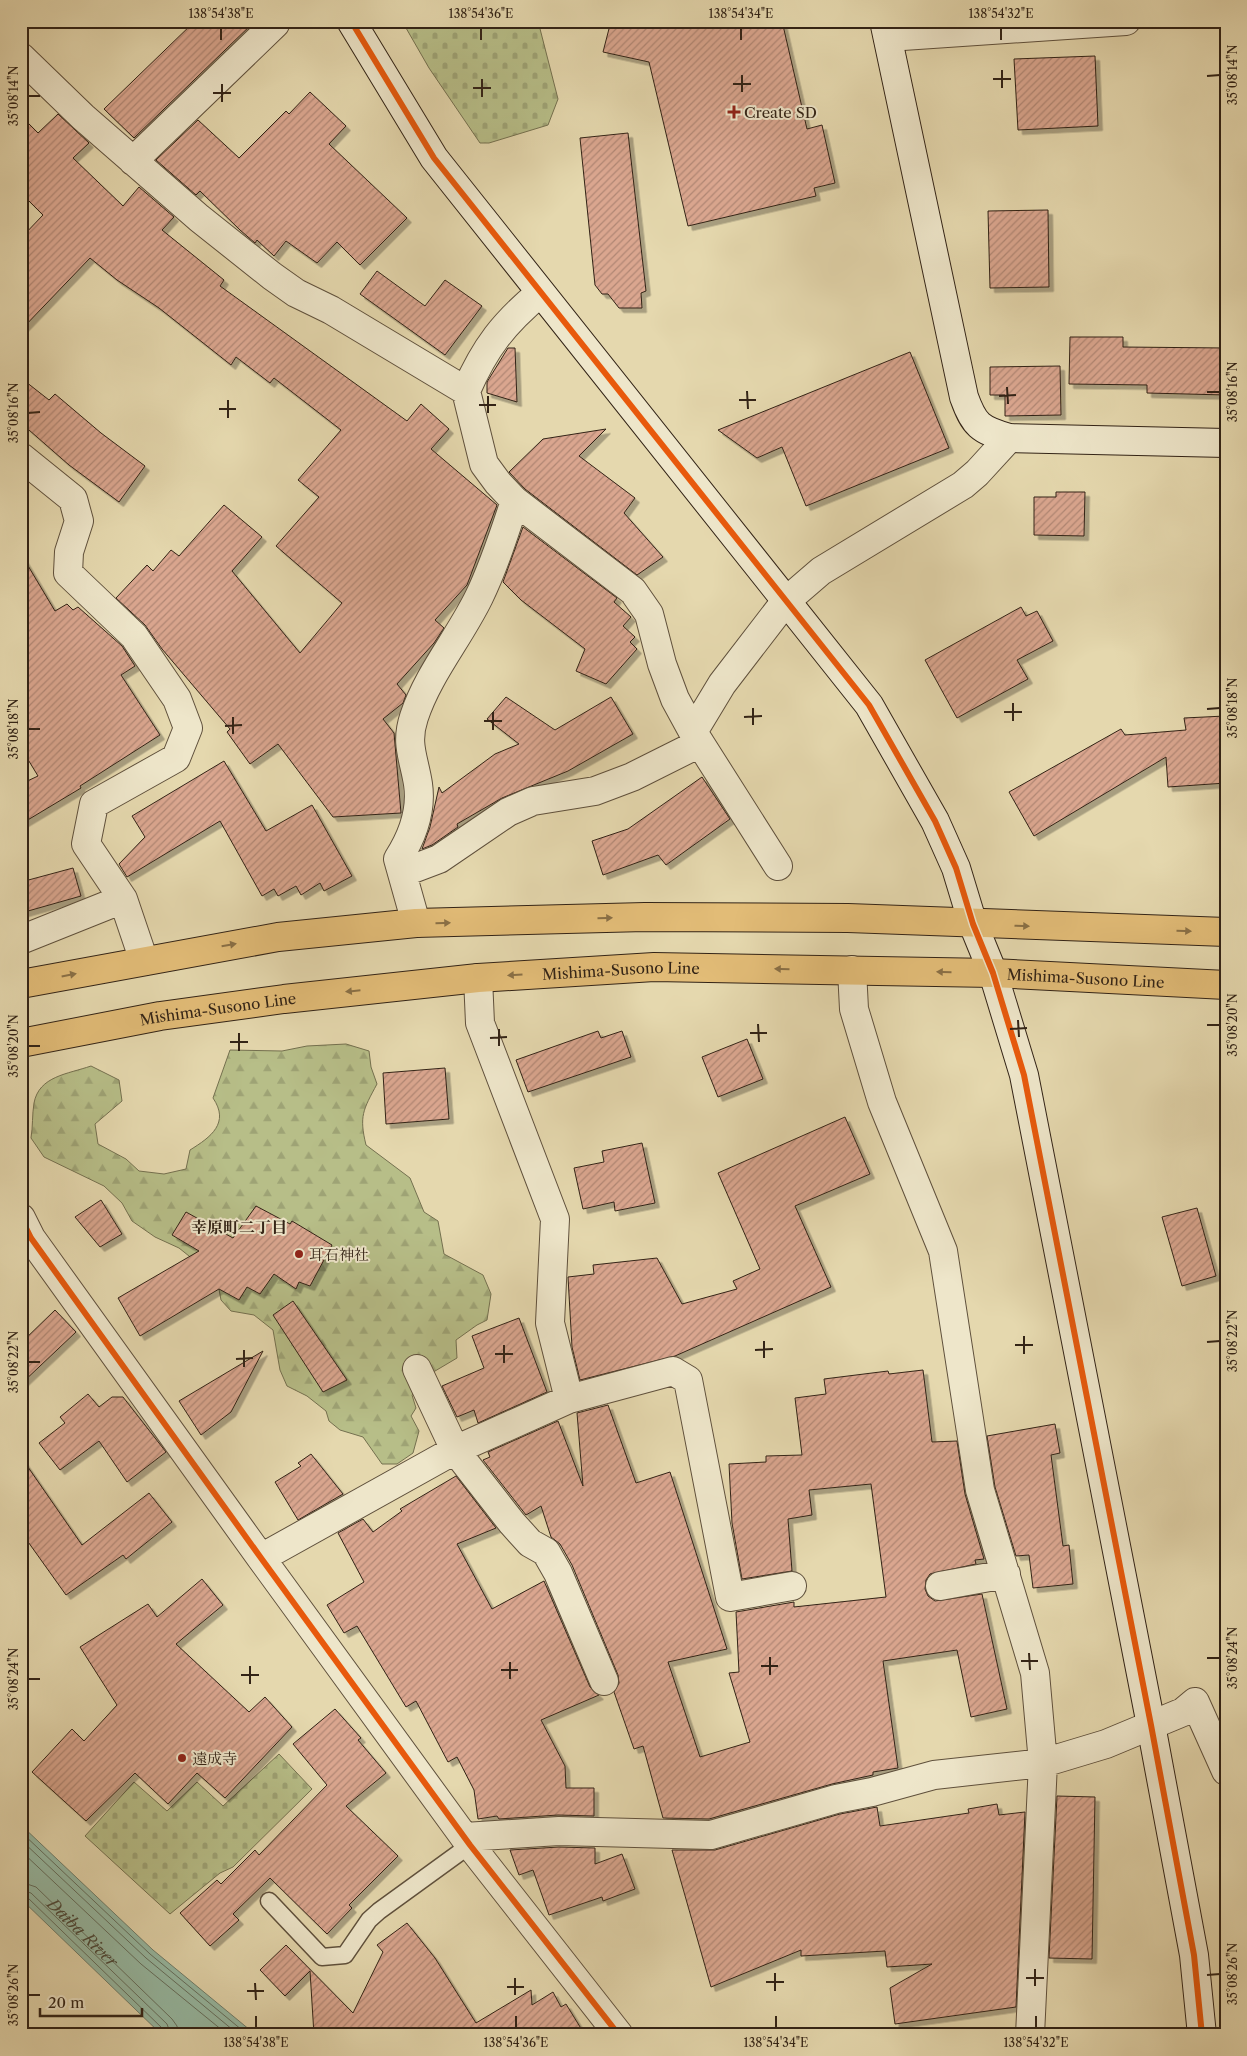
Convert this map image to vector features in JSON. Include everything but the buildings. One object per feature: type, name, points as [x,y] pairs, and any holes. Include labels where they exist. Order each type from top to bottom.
[{"type":"main road","points":[[21,984],[278,937],[416,923],[655,917],[848,918],[1226,932]]},
{"type":"main road","name":"Mishima-Susono Line","points":[[21,1043],[180,1013],[284,999],[478,978],[654,967],[993,973],[1226,985]]},
{"type":"street","points":[[351,21],[434,158],[869,705],[935,821],[956,868],[973,924],[993,973],[1024,1075],[1194,1955],[1202,2035]]},
{"type":"street","points":[[1126,21],[886,29],[964,397],[978,425],[988,432],[1009,438],[1226,443]]},
{"type":"street","points":[[133,161],[275,24]]},
{"type":"street","points":[[21,56],[133,161],[199,218],[288,288],[331,310],[466,391]]},
{"type":"street","points":[[540,293],[513,316],[492,342],[466,391],[484,464],[515,501],[633,591],[649,614],[662,664],[675,699],[697,738],[778,866]]},
{"type":"street","points":[[402,873],[439,858],[508,812],[533,801],[596,791],[632,777],[697,738],[722,684],[786,602],[820,571],[963,485],[978,473],[1009,438]]},
{"type":"street","points":[[21,457],[73,499],[79,521],[69,552],[68,573],[134,636],[177,699],[188,728],[176,758],[94,804],[86,844],[123,899],[144,961]]},
{"type":"street","points":[[416,923],[398,859],[411,838],[418,806],[418,784],[409,746],[414,716],[427,687],[479,598],[498,553],[515,501]]},
{"type":"street","points":[[23,939],[123,899]]},
{"type":"street","points":[[852,970],[854,1009],[882,1102],[943,1251],[980,1490],[1035,1672],[1042,1763],[1030,2035]]},
{"type":"street","points":[[478,978],[480,1022],[555,1220],[550,1323],[569,1399]]},
{"type":"street","points":[[25,1235],[468,1841],[619,2035]]},
{"type":"street","points":[[418,1369],[455,1450],[518,1530],[530,1543],[546,1552],[558,1573],[604,1681]]},
{"type":"street","points":[[261,1558],[455,1450],[569,1399],[673,1371],[688,1380],[730,1597],[792,1586]]},
{"type":"street","points":[[940,1586],[1006,1574]]},
{"type":"street","points":[[468,1841],[559,1831],[711,1836],[771,1816],[934,1775],[1042,1763],[1106,1744],[1183,1712],[1196,1702],[1226,1772]]},
{"type":"lane","points":[[270,1901],[322,1957],[345,1955],[370,1920],[379,1911],[468,1841]]},
{"type":"green space","points":[[402,21],[538,21],[558,99],[548,125],[489,143],[480,143],[429,68]]},
{"type":"green space","points":[[346,1044],[369,1051],[371,1067],[377,1084],[368,1100],[364,1113],[363,1127],[366,1145],[410,1178],[424,1212],[438,1221],[444,1254],[483,1275],[491,1294],[487,1320],[456,1340],[457,1358],[430,1374],[412,1395],[416,1408],[411,1416],[419,1431],[413,1453],[397,1464],[382,1464],[363,1437],[340,1430],[329,1421],[326,1411],[307,1396],[287,1386],[280,1370],[273,1330],[254,1315],[231,1311],[221,1300],[218,1284],[199,1264],[179,1248],[155,1237],[132,1221],[122,1203],[104,1186],[44,1157],[31,1138],[34,1103],[42,1087],[56,1077],[91,1066],[119,1080],[122,1101],[95,1124],[98,1144],[126,1159],[139,1171],[164,1174],[186,1169],[190,1150],[205,1140],[219,1122],[218,1107],[213,1098],[230,1050],[282,1051],[307,1046]]},
{"type":"green space","points":[[279,1754],[312,1789],[233,1867],[220,1873],[170,1914],[85,1836],[134,1782],[167,1811],[197,1782],[223,1806]]},
{"type":"water","name":"Daiba River","points":[[21,1825],[153,1950],[256,2035],[162,2035],[21,1899]]},
{"type":"cycle path","points":[[351,21],[434,158],[869,705],[935,821],[956,868],[973,924],[993,973],[1024,1075],[1194,1955],[1202,2035]]},
{"type":"cycle path","points":[[21,1218],[31,1238],[470,1845],[619,2035]]},
{"type":"place","name":"Create SD","points":[[734,112]]},
{"type":"place","name":"耳石神社","points":[[299,1254]]},
{"type":"place","name":"遠成寺","points":[[182,1758]]},
{"type":"district","name":"幸原町二丁目","points":[[239,1227]]}]
